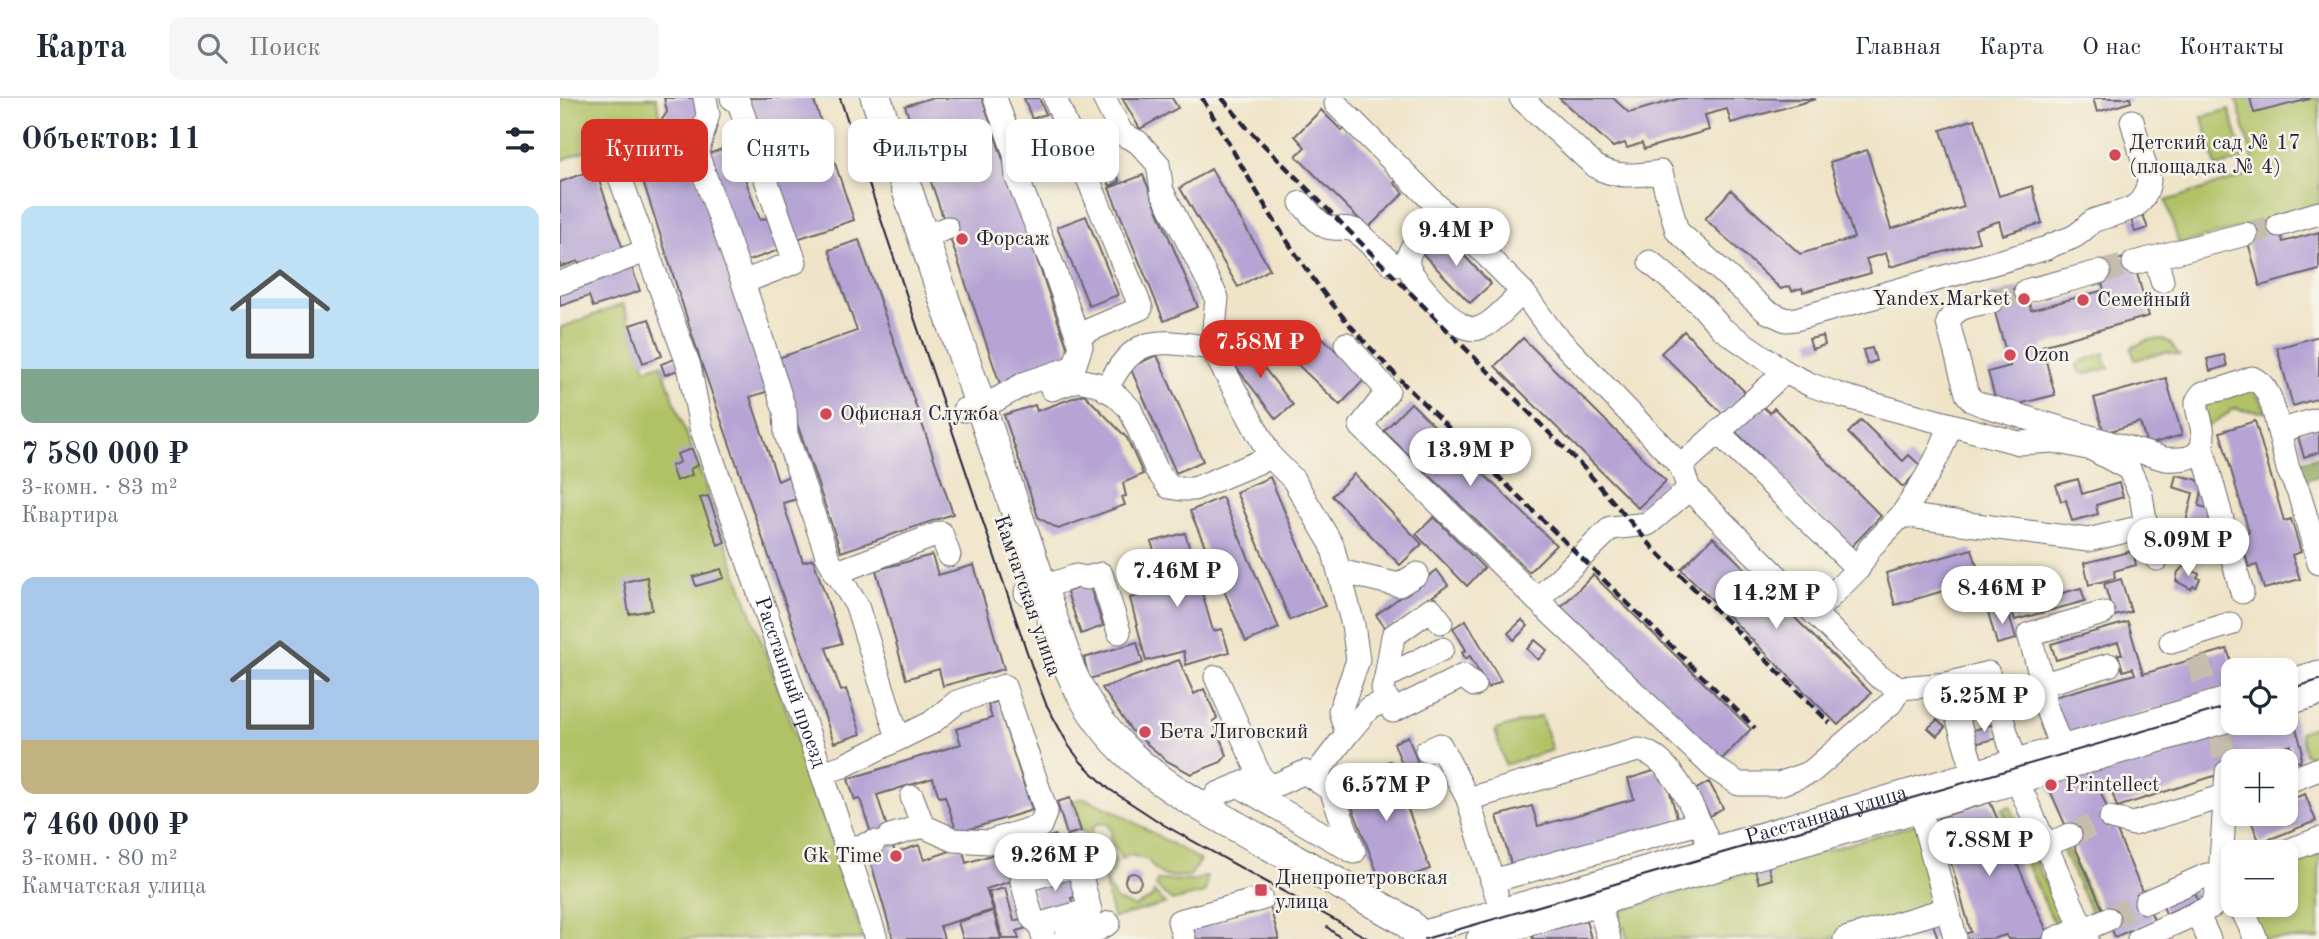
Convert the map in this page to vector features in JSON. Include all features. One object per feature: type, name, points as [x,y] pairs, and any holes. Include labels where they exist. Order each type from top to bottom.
[{"type":"main road","name":"Камчатская улица","points":[[863,98],[935,232],[979,406],[1034,591],[1061,696],[1081,731],[1110,766],[1137,788],[1373,922],[1414,938]]},
{"type":"main road","name":"Камчатская улица","points":[[863,98],[979,406]]},
{"type":"main road","name":"Камчатская улица","points":[[1034,591],[1083,698],[1098,722],[1147,771],[1163,784],[1397,916],[1414,938]]},
{"type":"street","points":[[705,98],[708,114],[697,154],[785,411],[786,434],[828,558],[857,606],[898,738]]},
{"type":"street","points":[[732,98],[739,103],[795,262],[743,282]]},
{"type":"street","points":[[995,98],[1006,129]]},
{"type":"street","points":[[1055,98],[1064,119]]},
{"type":"street","points":[[1104,98],[1122,134],[1138,142],[1158,164],[1162,191],[1217,298],[1212,348],[1271,457],[1293,479],[1332,545],[1353,625],[1358,660],[1340,711],[1347,734]]},
{"type":"street","points":[[1521,98],[1595,166],[1605,172],[1630,175],[1670,169],[1677,231],[1766,311],[1786,320],[2047,248],[2075,237],[2092,221],[2131,209],[2143,198],[2149,180],[2132,121]]},
{"type":"street","points":[[1336,104],[1523,292],[1552,332],[1681,466],[1689,489],[1879,677],[1900,688],[1947,684],[1988,673],[2014,769],[2084,932]]},
{"type":"street","name":"Расстанный проезд","points":[[622,182],[689,366],[701,427],[822,773],[876,939]]},
{"type":"street","points":[[979,406],[1026,383],[1074,367],[1082,346],[1019,182]]},
{"type":"street","points":[[1078,335],[1141,309],[1089,182]]},
{"type":"street","points":[[1301,203],[1327,227],[1350,228],[1392,264],[1407,264]]},
{"type":"street","points":[[2278,225],[2319,213]]},
{"type":"street","points":[[1446,214],[1418,240],[1407,264],[1412,275],[1452,318],[1473,329],[1484,327],[1523,292]]},
{"type":"street","points":[[2162,281],[2145,260],[2246,234]]},
{"type":"street","points":[[560,283],[646,251]]},
{"type":"street","points":[[1650,262],[1701,305],[1721,328],[1785,372],[1811,385],[2019,443],[2054,441],[2092,449],[2129,468],[2141,495],[2146,526],[2157,559]]},
{"type":"street","points":[[2026,291],[2099,272]]},
{"type":"street","points":[[1992,300],[1958,310],[1952,314],[1948,323],[1967,394],[1973,401],[2165,459],[2184,459],[2195,455],[2202,447]]},
{"type":"street","points":[[1106,390],[1128,355],[1152,342],[1212,348]]},
{"type":"street","points":[[1346,344],[1388,391],[1361,426],[1537,600],[1714,768],[1739,784],[1779,784],[1811,772],[1891,703],[1900,688]]},
{"type":"street","points":[[1681,466],[1785,372]]},
{"type":"street","points":[[2242,592],[2202,447],[2204,436],[2197,400],[2203,393],[2252,378],[2264,385],[2288,469],[2300,493],[2319,563]]},
{"type":"street","points":[[979,406],[1030,396],[1078,380],[1097,384],[1117,396],[1130,410],[1156,469],[1169,487],[1194,489],[1271,457]]},
{"type":"street","points":[[2279,431],[2319,419]]},
{"type":"street","points":[[1814,613],[1858,569],[1870,548],[1902,514],[1929,470],[1950,425]]},
{"type":"street","points":[[1718,432],[1858,569]]},
{"type":"street","points":[[1537,600],[1611,528],[1648,524],[1689,489]]},
{"type":"street","points":[[1902,514],[2088,540],[2146,526]]},
{"type":"street","points":[[835,573],[941,533],[949,555]]},
{"type":"street","points":[[1339,570],[1399,585],[1417,574]]},
{"type":"street","points":[[1034,591],[1076,576],[1087,578],[1101,574],[1119,632]]},
{"type":"street","points":[[1377,705],[1387,677],[1393,636],[1431,609],[1441,622]]},
{"type":"street","points":[[2061,747],[2044,702],[2043,684],[2029,634],[2103,613]]},
{"type":"street","points":[[2186,645],[2230,624]]},
{"type":"street","points":[[1387,677],[1442,649]]},
{"type":"street","points":[[2043,684],[2109,665]]},
{"type":"street","points":[[1313,778],[1369,708],[1388,700],[1393,711],[1463,676],[1474,685]]},
{"type":"street","points":[[1216,677],[1260,775],[1272,787],[1305,772],[1331,790],[1354,852],[1238,785]]},
{"type":"street","points":[[2298,681],[2319,679]]},
{"type":"street","points":[[2298,698],[2319,679]]},
{"type":"street","points":[[1947,684],[1974,773]]},
{"type":"street","points":[[822,773],[843,766],[932,723],[957,702],[1004,686],[1046,811],[1040,826],[988,842],[954,840],[923,826],[848,850]]},
{"type":"street","name":"Расстанная улица","points":[[1414,938],[1501,910],[1596,894],[1918,800],[2014,769],[2218,715]]},
{"type":"street","name":"Расстанная улица","points":[[1478,939],[1711,849],[1918,800],[1974,773],[2014,769],[2061,747],[2218,715]]},
{"type":"street","points":[[1427,751],[1440,745],[1468,799],[1501,910]]},
{"type":"street","points":[[1468,799],[1638,750],[1646,751],[1673,773],[1711,849]]},
{"type":"street","points":[[2298,779],[2318,773]]},
{"type":"street","points":[[1208,810],[1217,794],[1260,775]]},
{"type":"street","points":[[912,797],[923,826]]},
{"type":"street","points":[[2111,818],[2133,824],[2221,797]]},
{"type":"street","points":[[1918,800],[1955,937]]},
{"type":"street","points":[[1492,881],[1699,823]]},
{"type":"street","points":[[2045,845],[2070,835]]},
{"type":"street","points":[[2298,847],[2319,839]]},
{"type":"street","points":[[2146,902],[2207,875],[2221,874]]},
{"type":"street","points":[[1596,894],[1609,939]]},
{"type":"street","points":[[1184,939],[1179,921],[1261,899]]},
{"type":"street","points":[[2139,939],[2170,933],[2221,902]]},
{"type":"street","points":[[1845,939],[1947,909]]},
{"type":"street","points":[[2197,914],[2209,939]]},
{"type":"street","points":[[2246,917],[2256,939]]},
{"type":"street","points":[[2055,939],[2084,932],[2108,919]]},
{"type":"street","points":[[1065,939],[1099,929],[1109,923]]},
{"type":"green space","points":[[560,98],[656,98],[661,119],[581,119],[581,152],[560,161]]},
{"type":"green space","points":[[2236,98],[2319,98],[2319,207],[2179,244],[2166,201],[2256,172]]},
{"type":"green space","points":[[2229,109],[2244,159],[2216,167],[2202,117]]},
{"type":"green space","points":[[623,304],[646,369],[661,364],[810,776],[863,939],[560,939],[560,328]]},
{"type":"green space","points":[[2163,339],[2171,343],[2179,355],[2165,352],[2135,360],[2131,348],[2147,340]]},
{"type":"green space","points":[[2105,353],[2105,362],[2109,368],[2090,373],[2079,372],[2077,366],[2080,362]]},
{"type":"green space","points":[[2250,384],[2267,412],[2238,408],[2230,410],[2207,427],[2202,401]]},
{"type":"green space","points":[[2319,456],[2319,476],[2296,483],[2291,465]]},
{"type":"green space","points":[[1541,716],[1552,750],[1505,765],[1495,730]]},
{"type":"green space","points":[[2313,727],[2315,734],[2319,736],[2317,759],[2305,754],[2300,732]]},
{"type":"green space","points":[[1084,798],[1114,811],[1200,860],[1190,876],[1166,876],[1157,871],[1148,860],[1130,855],[1122,859],[1110,840],[1112,833],[1108,824],[1098,823],[1092,829],[1091,835],[1096,843],[1105,844],[1116,861],[1107,883],[1116,900],[1134,907],[1152,898],[1154,892],[1165,904],[1113,918],[1096,844],[1081,830],[1072,801]]},
{"type":"green space","points":[[2010,806],[2066,928],[2058,932],[2002,809]]},
{"type":"green space","points":[[1917,824],[1934,895],[1932,904],[1910,916],[1830,939],[1627,939],[1624,927],[1612,930],[1607,914]]},
{"type":"green space","points":[[2066,845],[2098,914],[2093,916],[2061,847]]},
{"type":"green space","points":[[2319,845],[2319,939],[2246,939],[2234,917],[2298,917],[2298,853]]},
{"type":"green space","points":[[1207,876],[1205,893],[1172,901],[1156,886],[1158,880],[1193,881]]},
{"type":"building","points":[[664,98],[694,98],[699,117],[662,119],[667,112]]},
{"type":"building","points":[[749,98],[813,98],[820,119],[756,119]]},
{"type":"building","points":[[930,98],[982,98],[989,119],[909,119],[905,106]]},
{"type":"building","points":[[1024,98],[1039,98],[1046,114],[1032,119]]},
{"type":"building","points":[[1122,98],[1172,98],[1178,108],[1140,129]]},
{"type":"building","points":[[1559,98],[1613,98],[1629,113],[1681,98],[1816,99],[1731,123],[1727,109],[1705,115],[1709,130],[1644,149],[1642,143],[1627,148],[1625,143],[1613,147]]},
{"type":"building","points":[[2093,98],[2130,98],[2131,102],[2097,112]]},
{"type":"building","points":[[2250,98],[2310,98],[2310,99],[2254,113]]},
{"type":"building","points":[[1321,110],[1342,131],[1345,128],[1397,180],[1394,183],[1404,193],[1368,228],[1296,156],[1305,147],[1295,136]]},
{"type":"building","points":[[1975,119],[1999,196],[2032,186],[2042,223],[2003,235],[1999,221],[1975,229],[1979,242],[1890,267],[1886,253],[1866,259],[1871,273],[1803,292],[1802,288],[1792,291],[1790,286],[1781,289],[1705,219],[1731,190],[1800,254],[1854,238],[1830,162],[1867,150],[1891,229],[1964,207],[1941,130]]},
{"type":"building","points":[[992,127],[1006,168],[1006,182],[1011,182],[1071,359],[1000,384],[931,182],[992,182]]},
{"type":"building","points":[[722,149],[722,182],[746,182],[760,220],[767,218],[779,250],[745,262],[708,154]]},
{"type":"building","points":[[834,160],[854,220],[797,239],[778,182],[834,182]]},
{"type":"building","points":[[1211,169],[1270,269],[1238,287],[1180,188]]},
{"type":"building","points":[[581,174],[581,182],[600,182],[624,252],[580,268],[578,261],[560,267],[560,182]]},
{"type":"building","points":[[1143,175],[1198,307],[1164,321],[1109,188]]},
{"type":"building","points":[[643,182],[698,182],[769,391],[750,397],[778,481],[789,476],[797,499],[783,503],[803,562],[813,559],[842,643],[826,648],[841,691],[846,689],[861,734],[834,743],[701,362]]},
{"type":"building","points":[[1086,216],[1118,295],[1089,306],[1057,227]]},
{"type":"building","points":[[2143,216],[2148,228],[2135,232],[2131,219]]},
{"type":"building","points":[[2277,219],[2283,242],[2319,232],[2319,270],[2260,286],[2244,228]]},
{"type":"building","points":[[1442,232],[1491,284],[1470,303],[1421,252]]},
{"type":"building","points":[[859,240],[953,514],[841,552],[775,359],[857,331],[829,250]]},
{"type":"building","points":[[2132,256],[2149,316],[2042,346],[2055,395],[1998,409],[1988,372],[2010,366],[1990,295],[2024,286],[2031,310],[2104,290],[2097,265]]},
{"type":"building","points":[[631,265],[640,291],[593,307],[589,296],[560,306],[560,289]]},
{"type":"building","points":[[649,319],[662,356],[643,363],[630,325]]},
{"type":"building","points":[[1684,331],[1745,392],[1723,414],[1661,353]]},
{"type":"building","points":[[1823,336],[1825,345],[1812,349],[1809,339]]},
{"type":"building","points":[[2319,336],[2319,398],[2293,406],[2277,348]]},
{"type":"building","points":[[1323,338],[1365,379],[1340,405],[1297,364]]},
{"type":"building","points":[[1523,338],[1666,481],[1638,508],[1495,366]]},
{"type":"building","points":[[1244,342],[1293,405],[1276,419],[1227,355]]},
{"type":"building","points":[[1872,348],[1876,361],[1867,364],[1863,350]]},
{"type":"building","points":[[1157,355],[1203,461],[1176,473],[1130,367]]},
{"type":"building","points":[[2224,355],[2227,366],[2210,371],[2207,359]]},
{"type":"building","points":[[680,357],[683,368],[665,375],[661,364]]},
{"type":"building","points":[[2166,378],[2182,435],[2147,445],[2140,422],[2104,433],[2094,398]]},
{"type":"building","points":[[1084,394],[1127,438],[1143,474],[1123,483],[1126,496],[1122,497],[1125,505],[1058,529],[1038,517],[1004,415],[1035,405],[1037,411]]},
{"type":"building","points":[[1411,403],[1556,545],[1529,572],[1384,431]]},
{"type":"building","points":[[1762,406],[1770,413],[1774,408],[1881,516],[1851,547],[1761,460],[1736,432]]},
{"type":"building","points":[[1861,420],[1903,461],[1909,455],[1922,467],[1903,487],[1848,433]]},
{"type":"building","points":[[2255,421],[2284,521],[2291,519],[2301,552],[2292,555],[2300,579],[2264,589],[2257,565],[2249,567],[2240,535],[2249,532],[2220,432]]},
{"type":"building","points":[[2319,426],[2319,452],[2304,457],[2297,433]]},
{"type":"building","points":[[692,449],[698,465],[690,469],[692,475],[676,481],[671,466],[680,462],[677,454]]},
{"type":"building","points":[[1354,474],[1422,544],[1400,565],[1332,496]]},
{"type":"building","points":[[2176,475],[2195,479],[2203,484],[2199,506],[2212,509],[2203,545],[2190,542],[2187,554],[2179,552],[2193,493],[2173,487]]},
{"type":"building","points":[[1270,477],[1325,606],[1290,620],[1236,492]]},
{"type":"building","points":[[2078,479],[2082,494],[2119,483],[2123,497],[2096,505],[2098,514],[2072,521],[2066,500],[2061,501],[2056,485]]},
{"type":"building","points":[[708,496],[725,542],[718,545],[700,498]]},
{"type":"building","points":[[1222,497],[1279,628],[1246,642],[1190,511]]},
{"type":"building","points":[[1434,517],[1484,568],[1467,586],[1416,534]]},
{"type":"building","points":[[1185,533],[1213,631],[1222,629],[1229,652],[1186,665],[1184,651],[1146,661],[1130,598],[1168,588],[1151,542]]},
{"type":"building","points":[[1713,537],[1871,693],[1838,725],[1681,569]]},
{"type":"building","points":[[1972,549],[1981,580],[1895,605],[1886,573]]},
{"type":"building","points":[[2133,551],[2136,565],[2114,571],[2115,578],[2089,585],[2084,563]]},
{"type":"building","points":[[932,555],[938,575],[974,565],[1004,669],[943,686],[939,669],[906,679],[876,570]]},
{"type":"building","points":[[2184,566],[2199,574],[2196,587],[2191,589],[2176,581],[2178,572]]},
{"type":"building","points":[[721,569],[724,578],[696,586],[693,577]]},
{"type":"building","points":[[1437,570],[1448,585],[1387,630],[1376,615]]},
{"type":"building","points":[[1593,575],[1751,729],[1719,762],[1561,607]]},
{"type":"building","points":[[647,577],[652,610],[629,614],[624,582]]},
{"type":"building","points":[[2121,579],[2131,612],[2114,616],[2104,584]]},
{"type":"building","points":[[1089,584],[1103,626],[1081,634],[1067,592]]},
{"type":"building","points":[[2081,588],[2085,601],[2015,620],[2011,607]]},
{"type":"building","points":[[2007,607],[2016,639],[1997,644],[1988,612]]},
{"type":"building","points":[[1466,620],[1501,681],[1488,688],[1470,656],[1465,659],[1462,652],[1466,650],[1453,628]]},
{"type":"building","points":[[1522,620],[1528,626],[1514,640],[1508,633]]},
{"type":"building","points":[[2128,622],[2143,674],[2227,649],[2230,658],[2221,658],[2221,690],[2065,736],[2054,697],[2135,674],[2133,668],[2123,671],[2118,642],[2056,660],[2051,644]]},
{"type":"building","points":[[1535,640],[1547,650],[1538,660],[1527,649]]},
{"type":"building","points":[[1137,642],[1143,663],[1089,679],[1084,658]]},
{"type":"building","points":[[1179,660],[1194,694],[1204,689],[1217,718],[1213,721],[1227,755],[1221,762],[1191,774],[1167,761],[1131,730],[1102,688]]},
{"type":"building","points":[[997,701],[1032,810],[957,833],[945,796],[939,797],[933,778],[877,795],[895,853],[919,845],[924,860],[962,847],[966,863],[1055,835],[1063,865],[986,889],[993,910],[940,926],[944,939],[893,939],[867,849],[875,846],[860,799],[855,800],[848,779],[961,744],[956,729],[992,718],[988,705]]},
{"type":"building","points":[[1937,720],[1945,727],[1937,736],[1928,728]]},
{"type":"building","points":[[1994,724],[1998,738],[1974,744],[1970,731]]},
{"type":"building","points":[[2221,734],[2298,735],[2302,749],[2300,763],[2298,749],[2291,749],[2291,745],[2276,749],[2221,749],[2221,774],[2117,807],[2111,789],[2101,793],[2154,920],[2115,937],[2048,786],[2050,782]]},
{"type":"building","points":[[1408,736],[1430,797],[1416,801],[1394,743]]},
{"type":"building","points":[[1390,761],[1430,869],[1396,881],[1377,872],[1342,780]]},
{"type":"building","points":[[1663,768],[1679,824],[1513,871],[1497,816],[1532,806],[1538,826],[1634,799],[1628,779]]},
{"type":"building","points":[[1709,782],[1723,808],[1710,816],[1705,807],[1701,809],[1695,790]]},
{"type":"building","points":[[2305,794],[2316,821],[2268,840],[2259,840],[2253,826],[2298,826],[2298,797]]},
{"type":"building","points":[[1070,798],[1081,831],[1067,835],[1057,802]]},
{"type":"building","points":[[1990,802],[2049,936],[2041,939],[2008,939],[2006,935],[1992,939],[1950,939],[1971,932],[1938,818]]},
{"type":"building","points":[[1069,837],[1077,862],[1064,865],[1057,841]]},
{"type":"building","points":[[1768,866],[1772,879],[1759,883],[1755,870]]},
{"type":"building","points":[[1071,871],[1078,896],[1071,898],[1074,907],[1040,916],[1031,882]]},
{"type":"building","points":[[1133,873],[1139,875],[1139,887],[1133,889],[1127,887],[1125,881],[1127,875]]},
{"type":"building","points":[[1005,888],[1014,921],[1023,918],[1026,928],[1017,931],[1019,939],[1003,939],[989,892]]},
{"type":"building","points":[[2193,889],[2198,900],[2166,914],[2162,903]]},
{"type":"building","points":[[1270,907],[1279,939],[1192,939],[1189,930]]},
{"type":"building","points":[[993,911],[1001,939],[963,939],[958,922]]},
{"type":"building","points":[[1586,920],[1591,939],[1533,939],[1532,935]]},
{"type":"building","points":[[1933,924],[1938,939],[1881,939]]},
{"type":"tunnel","points":[[2246,234],[2279,225]]},
{"type":"tunnel","points":[[2099,272],[2134,263]]},
{"type":"tunnel","points":[[1992,301],[2026,291]]},
{"type":"tunnel","points":[[2197,658],[2208,694]]},
{"type":"tunnel","points":[[2220,734],[2223,749]]},
{"type":"tunnel","points":[[2070,835],[2111,818]]},
{"type":"tunnel","points":[[2108,919],[2146,902]]},
{"type":"tram line","points":[[840,98],[1033,670],[1046,704],[1069,746],[1081,762],[1109,789],[1164,825],[1369,939]]},
{"type":"tram line","points":[[2298,686],[2319,680]]},
{"type":"tram line","points":[[1425,939],[2221,708]]},
{"type":"tram line","points":[[1327,927],[1342,939]]},
{"type":"railway","points":[[1202,98],[1297,256],[1358,334],[1407,387],[1755,728]]},
{"type":"railway","points":[[1222,98],[1248,129],[1583,467],[1654,549],[1830,723]]},
{"type":"place","name":"Детский сад № 17 (площадка № 4)","points":[[2115,155]]},
{"type":"place","name":"Форсаж","points":[[962,239]]},
{"type":"place","name":"Yandex.Market","points":[[2024,299]]},
{"type":"place","name":"Семейный","points":[[2083,300]]},
{"type":"place","name":"Ozon","points":[[2010,355]]},
{"type":"place","name":"Офисная Служба","points":[[826,414]]},
{"type":"place","name":"Бета Лиговский","points":[[1145,732]]},
{"type":"place","name":"Printellect","points":[[2051,785]]},
{"type":"place","name":"Gk Time","points":[[896,856]]},
{"type":"place","name":"Днепропетровская улица","points":[[1261,890]]}]
